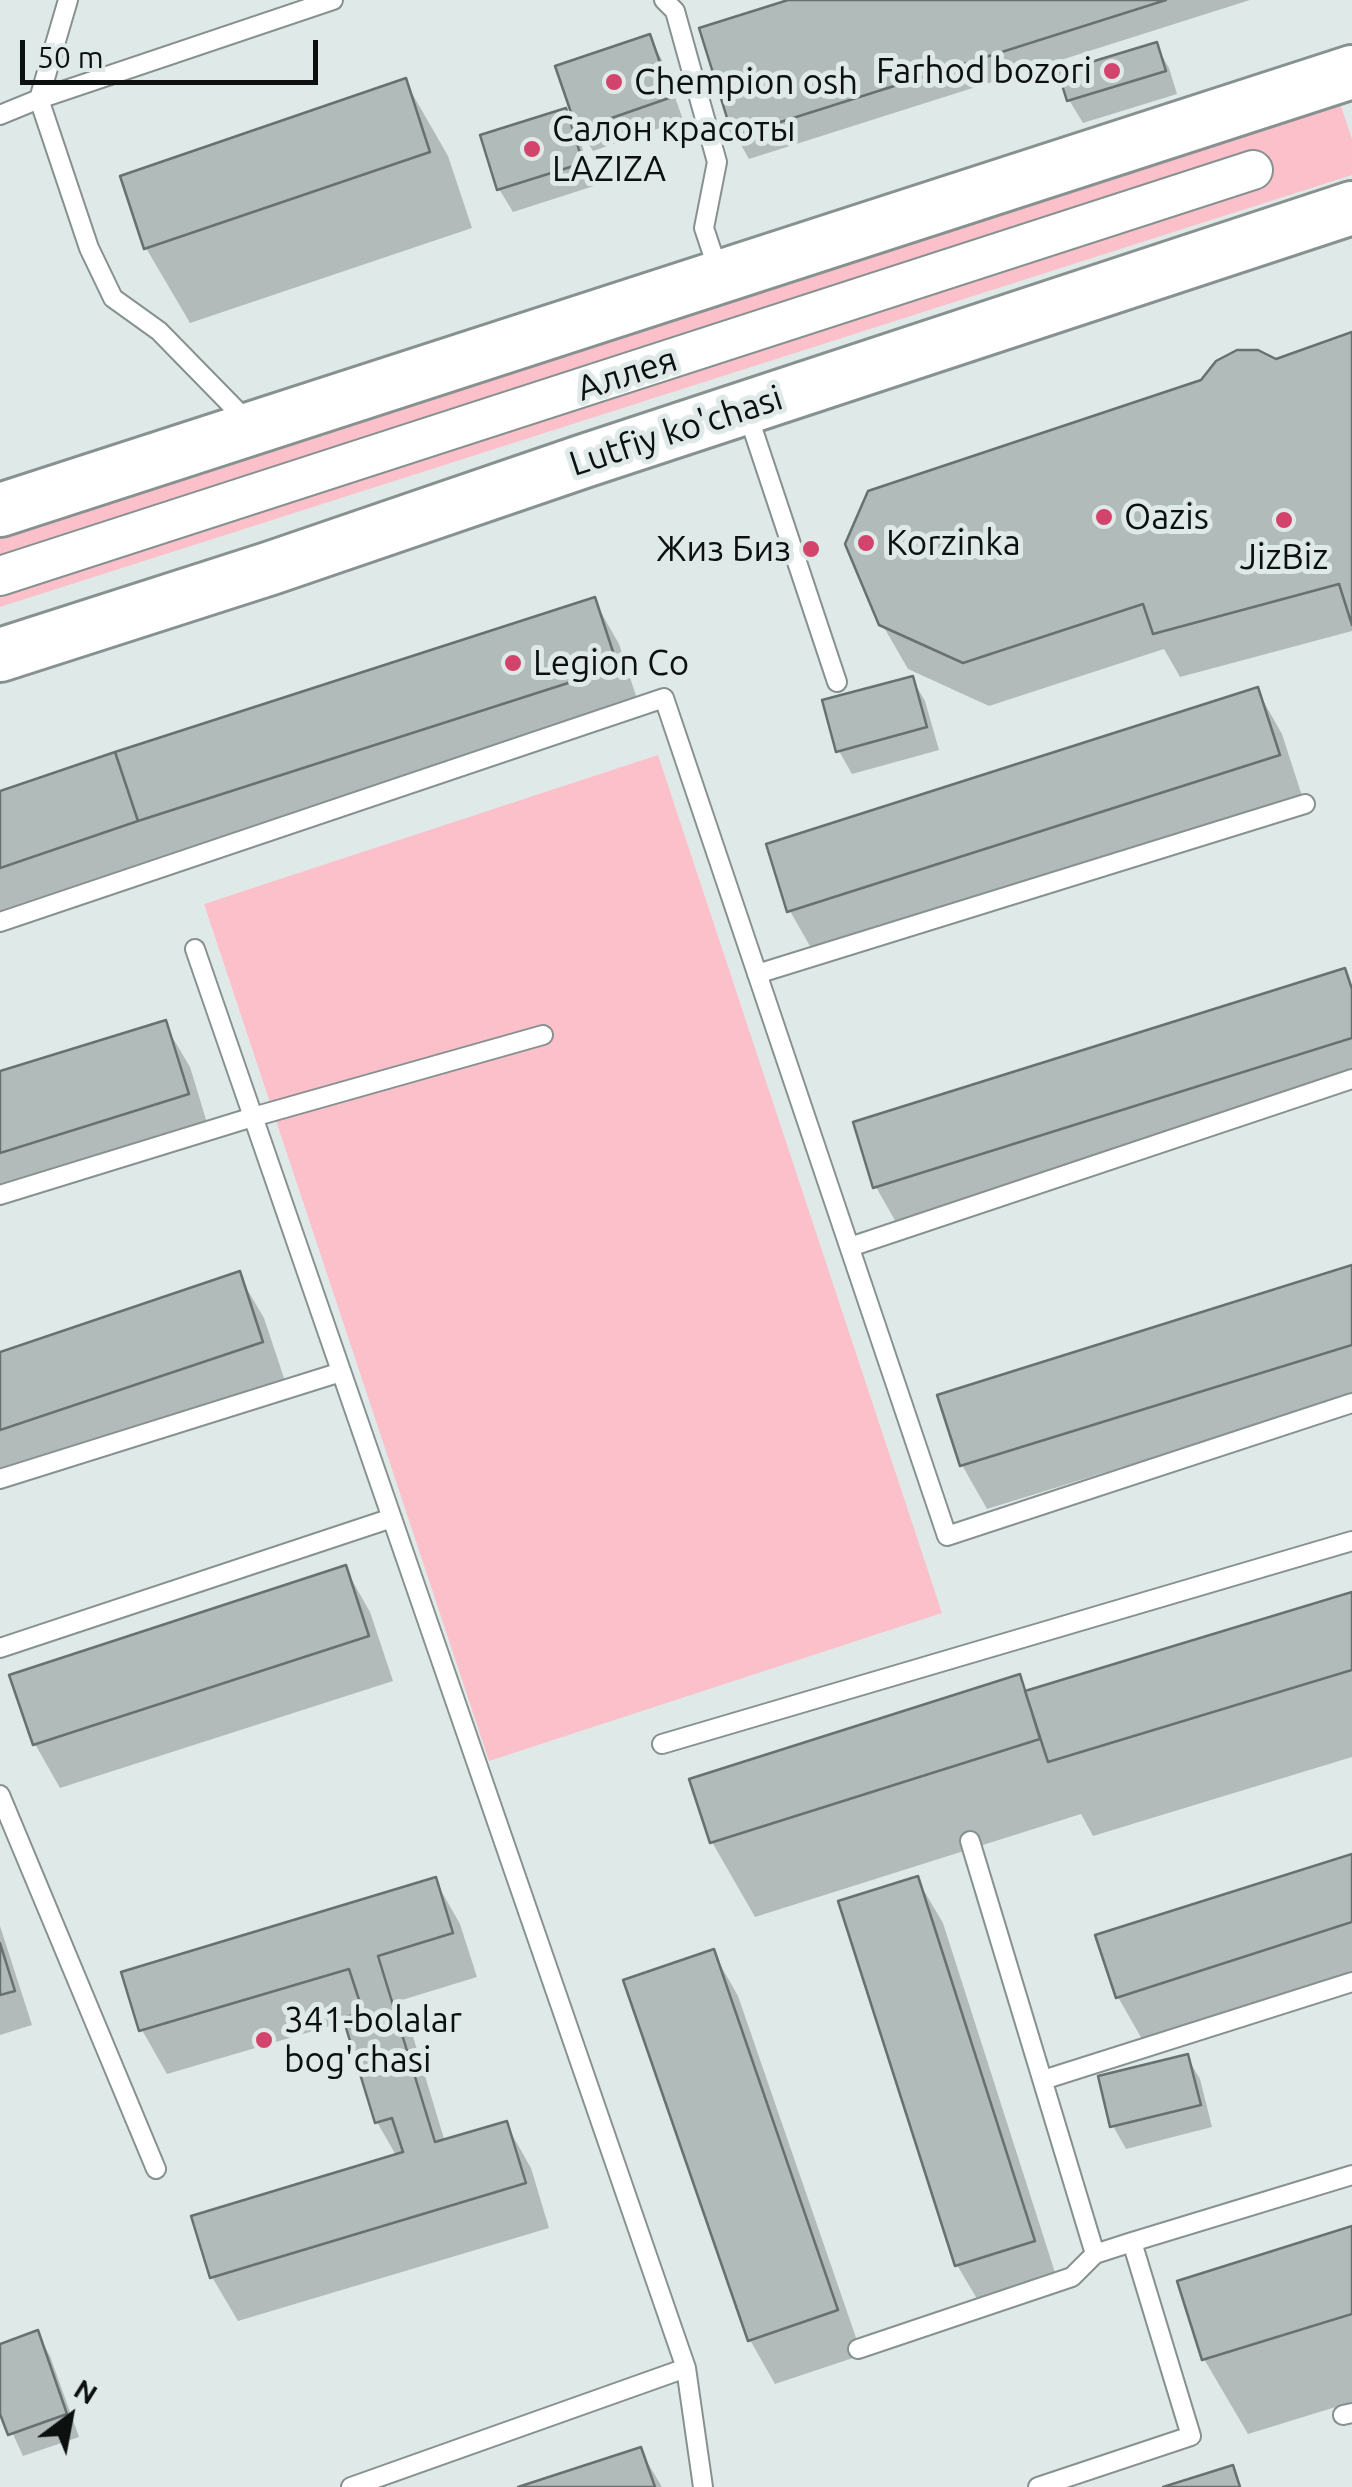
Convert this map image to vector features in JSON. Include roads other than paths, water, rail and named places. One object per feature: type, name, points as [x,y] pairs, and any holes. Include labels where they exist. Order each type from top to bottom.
[{"type":"main road","points":[[0,510],[1352,72]]},
{"type":"main road","name":"Lutfiy ko'chasi","points":[[0,655],[1352,208]]},
{"type":"street","name":"Аллея","points":[[0,576],[1252,170]]},
{"type":"lane","points":[[68,0],[39,99],[89,248],[113,298],[159,331],[255,429]]},
{"type":"lane","points":[[0,115],[333,0]]},
{"type":"lane","points":[[664,0],[675,12],[717,162],[704,228],[721,278]]},
{"type":"lane","points":[[746,408],[837,682]]},
{"type":"lane","points":[[0,922],[664,698],[947,1536],[1352,1403]]},
{"type":"lane","points":[[758,974],[1305,804]]},
{"type":"lane","points":[[195,949],[686,2368],[702,2487]]},
{"type":"lane","points":[[0,1194],[543,1035]]},
{"type":"lane","points":[[850,1247],[1352,1078]]},
{"type":"lane","points":[[0,1478],[341,1372]]},
{"type":"lane","points":[[0,1648],[392,1518]]},
{"type":"lane","points":[[662,1744],[1352,1541]]},
{"type":"lane","points":[[0,1795],[156,2169]]},
{"type":"lane","points":[[970,1841],[1095,2254]]},
{"type":"lane","points":[[1043,2080],[1352,1982]]},
{"type":"lane","points":[[858,2349],[1072,2277],[1095,2254],[1352,2175]]},
{"type":"lane","points":[[1038,2487],[1190,2436],[1132,2242]]},
{"type":"lane","points":[[351,2487],[686,2368]]},
{"type":"place","name":"Farhod bozori","points":[[1112,71]]},
{"type":"place","name":"Chempion osh","points":[[614,82]]},
{"type":"place","name":"Салон красоты LAZIZA","points":[[532,149]]},
{"type":"place","name":"Oazis","points":[[1104,517]]},
{"type":"place","name":"JizBiz","points":[[1284,520]]},
{"type":"place","name":"Korzinka","points":[[866,543]]},
{"type":"place","name":"Жиз Биз","points":[[811,549]]},
{"type":"place","name":"Legion Co","points":[[513,663]]},
{"type":"place","name":"341-bolalar bog'chasi","points":[[264,2040]]}]
